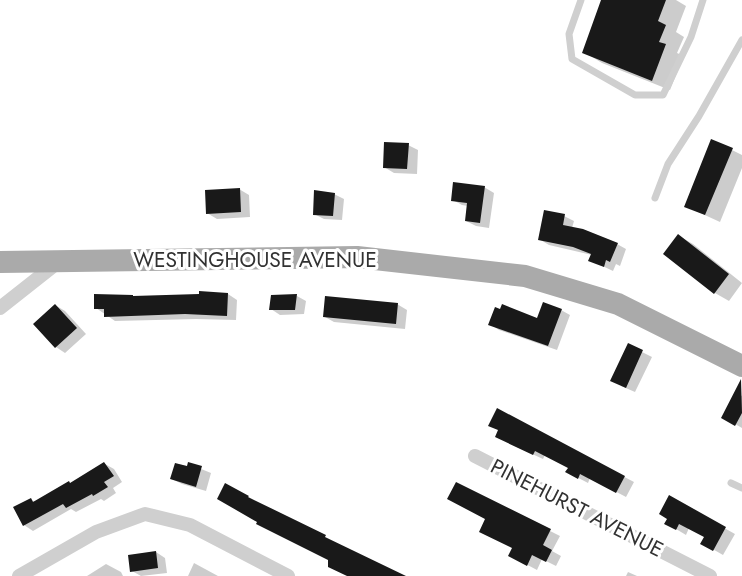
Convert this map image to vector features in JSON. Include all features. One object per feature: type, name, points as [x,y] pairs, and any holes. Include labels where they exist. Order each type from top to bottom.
[{"type":"main road","name":"WESTINGHOUSE AVENUE","points":[[0,262],[357,257],[525,276],[618,304],[742,366]]},
{"type":"street","points":[[0,308],[60,260]]},
{"type":"street","name":"PINEHURST AVENUE","points":[[475,456],[710,576]]},
{"type":"street","points":[[19,576],[96,532],[145,514],[190,525],[288,576]]},
{"type":"lane","points":[[580,0],[569,34],[572,59],[635,95],[663,95],[691,37],[703,0]]},
{"type":"lane","points":[[655,198],[668,164],[699,116],[742,40]]},
{"type":"lane","points":[[731,483],[742,488]]},
{"type":"building","points":[[601,0],[666,0],[658,21],[666,25],[659,42],[666,44],[652,81],[582,53]]},
{"type":"building","points":[[711,139],[733,148],[705,215],[684,207]]},
{"type":"building","points":[[384,142],[409,143],[407,169],[383,168]]},
{"type":"building","points":[[453,182],[485,186],[480,223],[465,221],[467,203],[451,201]]},
{"type":"building","points":[[240,188],[241,212],[206,214],[205,190]]},
{"type":"building","points":[[314,190],[335,193],[333,216],[313,215]]},
{"type":"building","points":[[544,210],[565,214],[563,225],[583,229],[618,243],[610,262],[606,260],[604,267],[588,261],[591,254],[573,247],[538,240]]},
{"type":"building","points":[[678,234],[729,274],[714,294],[663,254]]},
{"type":"building","points":[[199,291],[228,293],[227,316],[185,314],[104,317],[104,309],[94,309],[94,294],[133,296],[199,294]]},
{"type":"building","points":[[297,294],[295,310],[269,310],[271,295]]},
{"type":"building","points":[[325,296],[398,303],[396,324],[323,317]]},
{"type":"building","points":[[543,302],[562,309],[548,346],[488,325],[495,307],[500,309],[502,304],[537,318]]},
{"type":"building","points":[[55,304],[77,328],[55,348],[33,324]]},
{"type":"building","points":[[628,343],[643,350],[626,388],[610,381]]},
{"type":"building","points":[[741,379],[742,413],[735,426],[721,418]]},
{"type":"building","points":[[497,408],[625,476],[616,493],[580,474],[578,479],[565,472],[568,468],[535,451],[533,455],[495,437],[498,430],[488,426]]},
{"type":"building","points":[[104,462],[114,476],[104,482],[108,487],[66,508],[63,504],[23,526],[13,507],[31,498],[33,502]]},
{"type":"building","points":[[188,462],[202,466],[196,487],[170,479],[175,463],[187,466]]},
{"type":"building","points":[[456,482],[551,529],[543,545],[552,550],[546,562],[532,555],[527,566],[508,556],[512,548],[479,532],[485,519],[447,499]]},
{"type":"building","points":[[225,483],[248,497],[326,535],[325,537],[406,576],[347,576],[328,567],[328,560],[256,524],[257,522],[217,499]]},
{"type":"building","points":[[669,495],[726,527],[713,551],[700,544],[704,537],[679,524],[676,530],[664,524],[667,519],[659,514]]},
{"type":"building","points":[[156,551],[158,568],[130,572],[128,555]]}]
